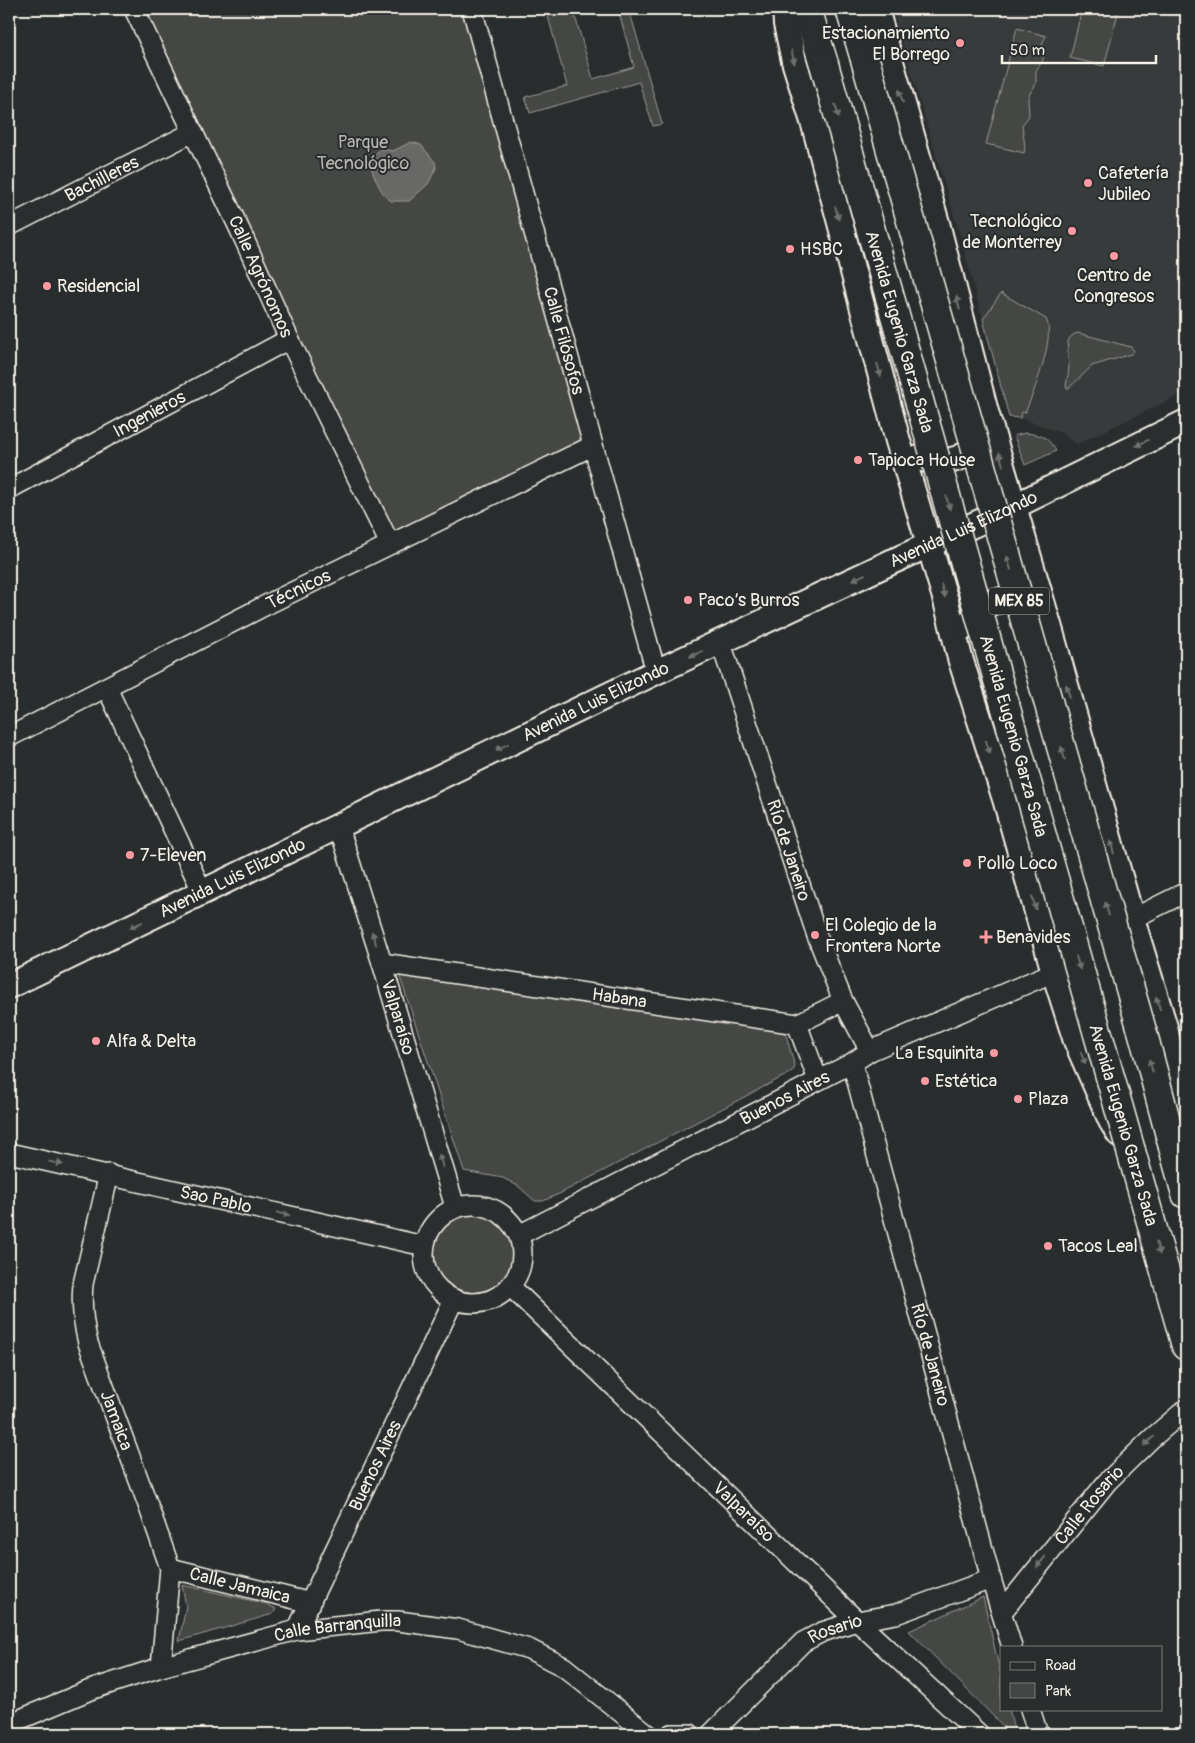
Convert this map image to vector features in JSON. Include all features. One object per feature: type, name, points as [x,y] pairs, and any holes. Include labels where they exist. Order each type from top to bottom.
[{"type":"highway","name":"Avenida Eugenio Garza Sada","points":[[808,9],[1186,1346]]},
{"type":"highway","name":"MEX 85","points":[[850,9],[1145,1041],[1186,1194]]},
{"type":"street","name":"Calle Agrónomos","points":[[134,9],[290,339],[390,544]]},
{"type":"street","name":"Calle Filósofos","points":[[472,9],[656,672]]},
{"type":"street","points":[[785,9],[786,24],[794,61],[814,125],[898,441],[946,602],[960,658],[1005,799],[1054,972],[1086,1067],[1111,1121],[1131,1152]]},
{"type":"street","points":[[876,9],[934,214],[986,412],[1050,625],[1132,919],[1165,1027],[1174,1085],[1174,1151]]},
{"type":"street","name":"Bachilleres","points":[[9,226],[193,132]]},
{"type":"street","name":"Ingenieros","points":[[9,488],[290,339]]},
{"type":"street","points":[[898,441],[919,458],[941,462],[953,460],[962,457],[978,443],[986,424],[986,412]]},
{"type":"street","name":"Avenida Luis Elizondo","points":[[9,986],[656,672],[929,544],[1015,506],[1186,422]]},
{"type":"street","name":"Técnicos","points":[[9,737],[268,604],[592,446]]},
{"type":"street","points":[[960,658],[963,638],[970,620],[989,604],[1000,600],[1013,599],[1024,601],[1036,608],[1050,625]]},
{"type":"street","name":"Río de Janeiro","points":[[721,643],[817,936],[843,1001],[870,1051]]},
{"type":"street","points":[[107,688],[203,893]]},
{"type":"street","name":"Valparaíso","points":[[339,827],[382,962],[455,1208]]},
{"type":"street","points":[[1132,919],[1186,892]]},
{"type":"street","name":"Habana","points":[[382,962],[797,1024]]},
{"type":"street","name":"Buenos Aires","points":[[519,1235],[852,1063],[870,1051],[1054,972]]},
{"type":"street","points":[[818,1080],[797,1024],[843,1001]]},
{"type":"street","name":"Río de Janeiro","points":[[852,1063],[991,1579],[1012,1646]]},
{"type":"street","name":"Sao Pablo","points":[[9,1153],[424,1246]]},
{"type":"street","name":"Jamaica","points":[[109,1174],[83,1284],[81,1301],[83,1323],[88,1343],[170,1568],[161,1667]]},
{"type":"street","points":[[479,1206],[492,1210],[509,1219],[519,1235],[523,1253],[520,1270],[510,1286],[494,1298],[474,1302],[454,1299],[437,1286],[426,1268],[424,1246],[430,1230],[440,1216],[455,1208],[479,1206]]},
{"type":"street","name":"Valparaíso","points":[[510,1286],[857,1620],[979,1734]]},
{"type":"street","name":"Buenos Aires","points":[[297,1630],[454,1299]]},
{"type":"street","name":"Calle Rosario","points":[[1002,1612],[1107,1482],[1151,1439],[1186,1409]]},
{"type":"street","name":"Calle Jamaica","points":[[170,1568],[311,1603]]},
{"type":"street","name":"Rosario","points":[[712,1734],[803,1642],[822,1632],[857,1620],[896,1614],[991,1579]]},
{"type":"street","name":"Calle Barranquilla","points":[[9,1724],[90,1690],[161,1667],[297,1630],[365,1621],[398,1621],[458,1629],[529,1649],[564,1666],[648,1734]]},
{"type":"street","points":[[1030,1710],[1038,1734]]},
{"type":"street","points":[[671,1734],[690,1734]]},
{"type":"shaded area","name":"Tecnológico de Monterrey","points":[[892,9],[1186,9],[1186,392],[1077,444],[1061,433],[1020,418],[1009,417],[961,239]]},
{"type":"shaded area","points":[[411,142],[421,145],[435,162],[436,168],[428,184],[409,201],[391,201],[383,193],[372,170],[374,155],[381,149],[393,151]]},
{"type":"green space","name":"Parque Tecnológico","points":[[136,9],[473,9],[588,447],[392,542]]},
{"type":"green space","points":[[546,9],[573,9],[593,79],[634,67],[618,9],[629,9],[662,124],[653,126],[639,82],[530,113],[525,97],[567,86]]},
{"type":"green space","points":[[1082,9],[1119,9],[1104,66],[1070,58]]},
{"type":"green space","points":[[1017,28],[1046,36],[1042,44],[1043,60],[1036,71],[1036,84],[1029,95],[1029,116],[1022,125],[1024,153],[986,144]]},
{"type":"green space","points":[[1001,293],[1046,319],[1048,327],[1046,352],[1042,366],[1025,413],[1022,412],[1020,418],[1009,417],[983,319]]},
{"type":"green space","points":[[1078,333],[1131,347],[1134,351],[1131,354],[1092,366],[1067,388],[1068,342],[1073,335]]},
{"type":"green space","points":[[1025,433],[1044,437],[1056,451],[1025,465],[1014,436]]},
{"type":"green space","points":[[397,968],[772,1028],[786,1035],[795,1067],[792,1072],[561,1193],[543,1201],[535,1201],[518,1186],[503,1178],[464,1171]]},
{"type":"green space","points":[[473,1205],[492,1209],[507,1220],[518,1235],[522,1254],[518,1273],[507,1288],[492,1299],[473,1303],[454,1299],[439,1288],[428,1273],[424,1254],[428,1235],[439,1220],[454,1209]]},
{"type":"green space","points":[[182,1585],[267,1604],[276,1609],[273,1614],[179,1641],[186,1606]]},
{"type":"green space","points":[[983,1597],[1000,1672],[1000,1710],[1009,1710],[1015,1734],[1011,1734],[909,1631]]},
{"type":"place","name":"Estacionamiento El Borrego","points":[[960,43]]},
{"type":"place","name":"Cafetería Jubileo","points":[[1088,183]]},
{"type":"place","name":"Tecnológico de Monterrey","points":[[1072,231]]},
{"type":"place","name":"HSBC","points":[[790,249]]},
{"type":"place","name":"Centro de Congresos","points":[[1114,256]]},
{"type":"place","name":"Residencial","points":[[47,286]]},
{"type":"place","name":"Tapioca House","points":[[858,460]]},
{"type":"place","name":"Paco’s Burros","points":[[688,600]]},
{"type":"place","name":"7-Eleven","points":[[130,855]]},
{"type":"place","name":"Pollo Loco","points":[[967,863]]},
{"type":"place","name":"El Colegio de la Frontera Norte","points":[[815,935]]},
{"type":"place","name":"Benavides","points":[[986,937]]},
{"type":"place","name":"Alfa & Delta","points":[[96,1041]]},
{"type":"place","name":"La Esquinita","points":[[994,1053]]},
{"type":"place","name":"Estética","points":[[925,1081]]},
{"type":"place","name":"Plaza","points":[[1018,1099]]},
{"type":"place","name":"Tacos Leal","points":[[1048,1246]]}]
